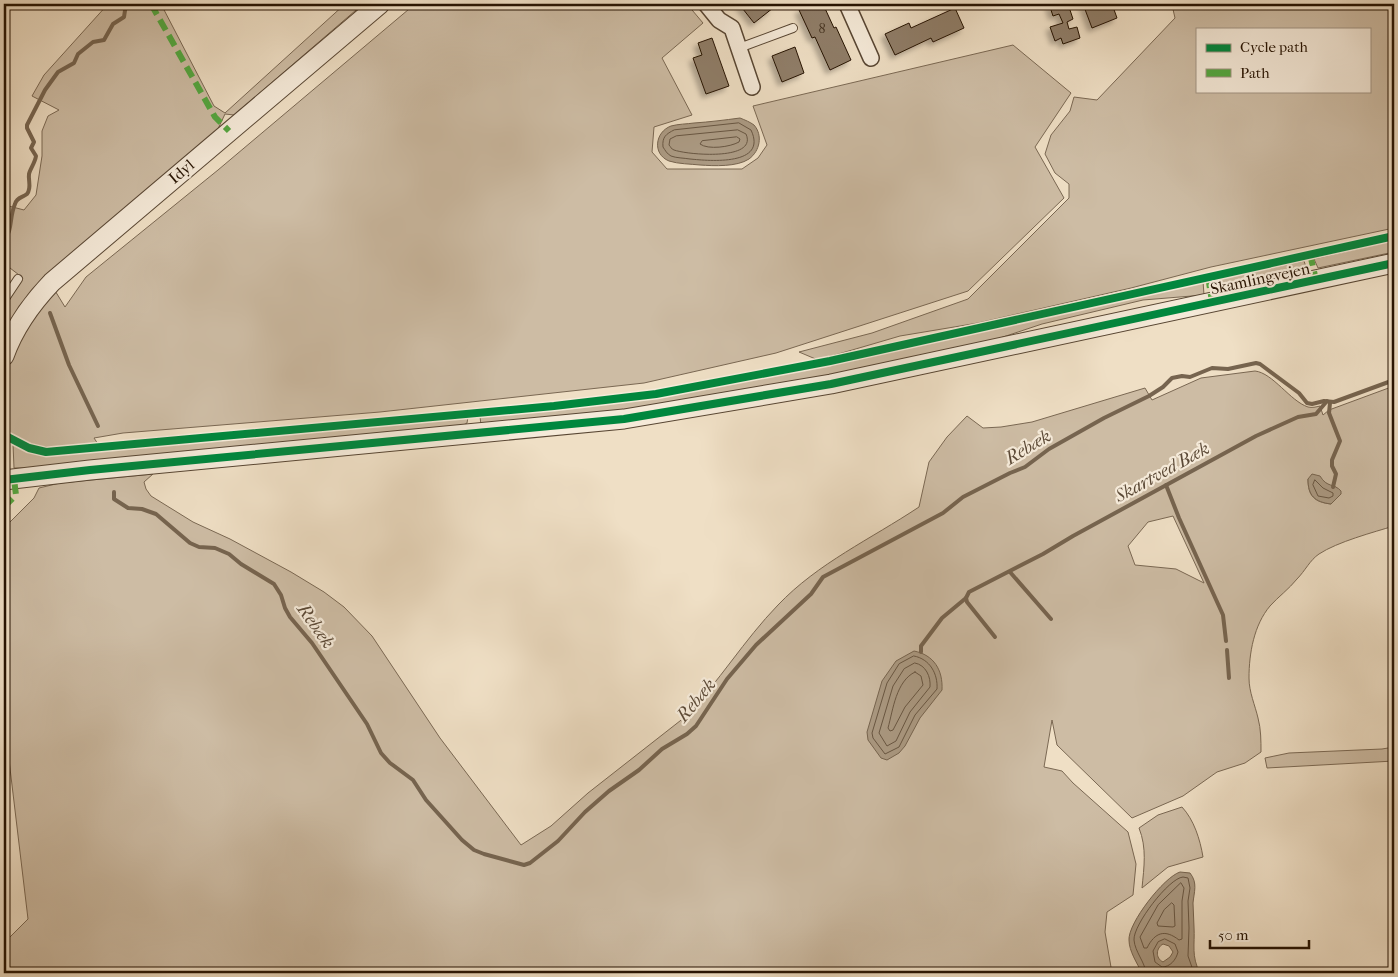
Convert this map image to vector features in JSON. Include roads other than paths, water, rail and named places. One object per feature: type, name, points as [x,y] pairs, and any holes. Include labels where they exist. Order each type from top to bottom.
[{"type":"street","name":"Idyl","points":[[5,347],[36,299],[52,282],[380,4]]},
{"type":"street","points":[[706,4],[719,20],[732,28],[752,87]]},
{"type":"street","points":[[851,5],[871,58]]},
{"type":"street","name":"Skamlingvejen","points":[[4,480],[99,469],[624,419],[831,384],[1394,263]]},
{"type":"lane","points":[[739,48],[793,28]]},
{"type":"lane","points":[[4,300],[18,279]]},
{"type":"water","points":[[740,118],[754,125],[759,133],[759,143],[756,152],[744,162],[718,166],[684,164],[669,161],[660,153],[658,148],[659,138],[671,126]]},
{"type":"water","points":[[1312,474],[1320,476],[1325,482],[1341,491],[1341,494],[1331,504],[1317,500],[1311,494],[1308,479]]},
{"type":"water","points":[[914,651],[927,656],[936,664],[941,676],[942,690],[920,718],[905,746],[899,753],[887,760],[881,758],[868,740],[867,732],[882,681],[896,661]]},
{"type":"water","points":[[1180,872],[1190,873],[1194,880],[1194,950],[1195,961],[1200,973],[1185,971],[1183,973],[1142,973],[1130,948],[1130,932],[1140,912],[1165,882]],"holes":[[[1163,944],[1169,946],[1173,952],[1163,962],[1158,956],[1158,950]]]},
{"type":"waterway","points":[[4,241],[9,232],[16,202],[27,194],[29,189],[29,174],[36,156],[31,148],[34,142],[27,125],[45,90],[58,72],[74,63],[78,54],[93,42],[104,40],[113,24],[124,17],[126,4]]},
{"type":"waterway","name":"Rebæk","points":[[50,313],[69,365],[98,426]]},
{"type":"waterway","name":"Rebæk","points":[[114,492],[114,499],[128,508],[142,509],[156,514],[190,543],[199,547],[215,548],[229,554],[241,564],[274,584],[290,617],[312,643],[367,724],[381,753],[390,763],[413,780],[426,800],[462,840],[474,850],[524,865],[530,863],[558,841],[585,812],[609,791],[639,770],[662,749],[687,734],[696,726],[727,679],[756,645],[811,594],[823,577],[943,513],[963,497],[1025,467],[1049,449],[1104,418],[1149,396],[1163,387],[1172,378],[1190,377],[1212,368],[1228,369],[1256,363],[1299,393],[1307,403],[1312,404],[1324,401],[1334,402],[1394,380]]},
{"type":"waterway","name":"Skartved Bæk","points":[[921,652],[921,646],[942,618],[966,598],[969,592],[1043,554],[1256,436],[1298,417],[1316,414],[1327,401]]},
{"type":"waterway","points":[[1330,403],[1329,413],[1340,441],[1332,460],[1332,466],[1336,474],[1333,487]]},
{"type":"waterway","points":[[1166,485],[1223,615],[1226,641]]},
{"type":"waterway","points":[[1010,572],[1051,619]]},
{"type":"waterway","points":[[966,598],[967,602],[995,637]]},
{"type":"waterway","points":[[1227,650],[1229,678]]}]
